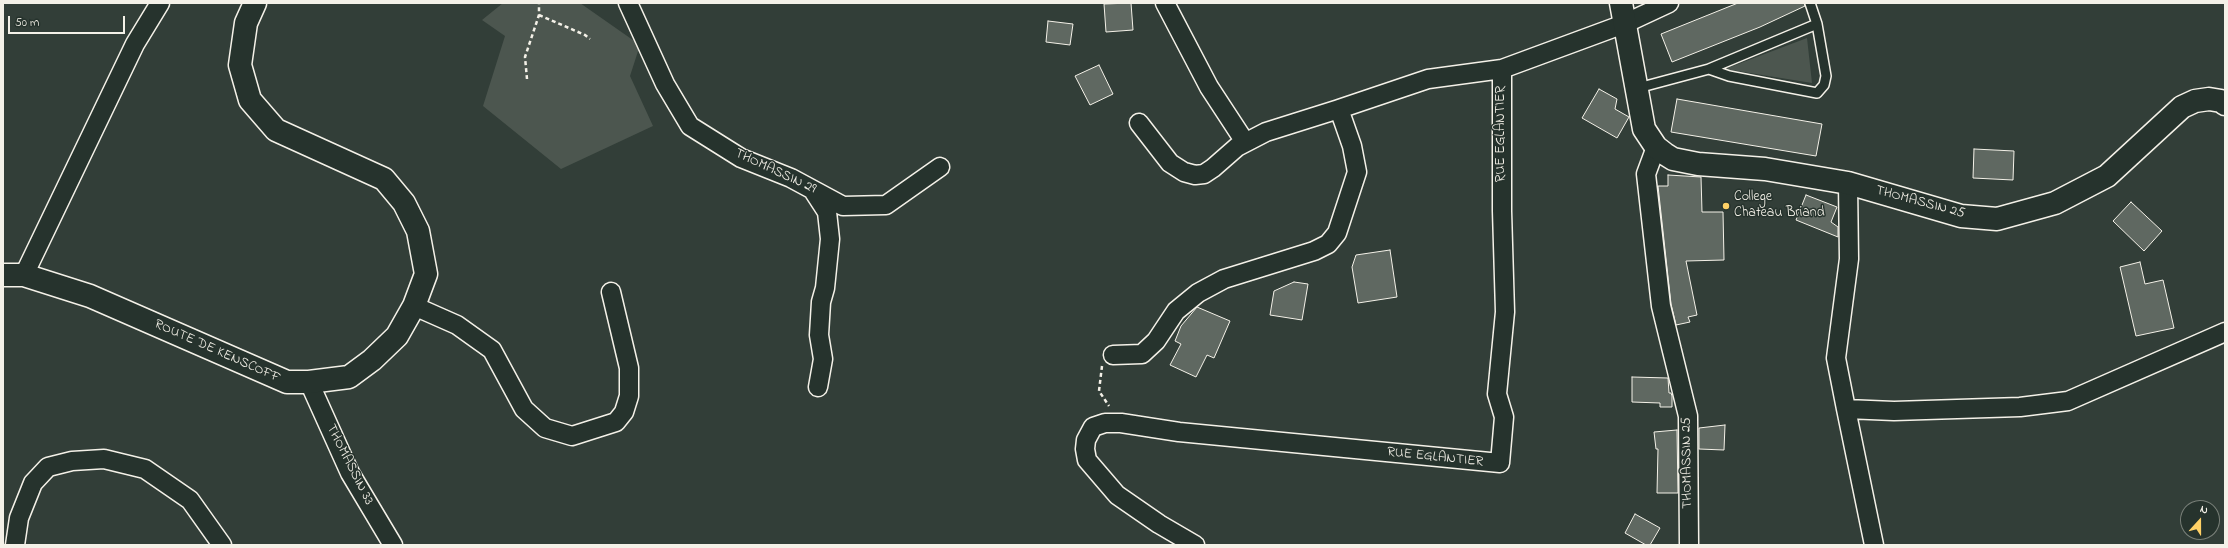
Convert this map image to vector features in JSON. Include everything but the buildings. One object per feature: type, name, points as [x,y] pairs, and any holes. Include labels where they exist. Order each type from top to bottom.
[{"type":"main road","name":"ROUTE DE KENSCOFF","points":[[13,275],[90,296],[287,382],[309,382],[349,377],[372,360],[396,336],[414,306],[426,274],[418,231],[404,203],[384,179],[276,130],[250,100],[240,65],[246,23],[255,3]]},
{"type":"main road","name":"THOMASSIN 25","points":[[1623,13],[1638,88],[1644,129],[1656,147],[1673,159],[1698,164],[1764,168],[1848,183],[1961,216],[1998,218],[2055,203],[2107,176],[2182,107],[2195,101],[2209,99],[2224,100]]},
{"type":"street","points":[[13,275],[134,44],[160,3]]},
{"type":"street","name":"THOMASSIN 29","points":[[628,3],[664,84],[690,126],[741,158],[791,178],[843,206],[886,205],[940,167]]},
{"type":"street","points":[[1165,3],[1209,87],[1245,142]]},
{"type":"street","name":"RUE EGLANTIER","points":[[1195,545],[1159,524],[1117,495],[1087,460],[1084,449],[1086,440],[1093,428],[1105,423],[1121,423],[1179,432],[1500,464],[1504,417],[1498,394],[1505,312],[1502,211],[1502,69],[1623,13],[1669,3]]},
{"type":"street","points":[[1139,123],[1170,163],[1184,172],[1195,175],[1204,174],[1245,142],[1266,132],[1428,79],[1502,69]]},
{"type":"street","points":[[1112,355],[1142,354],[1156,341],[1176,311],[1198,293],[1224,279],[1314,251],[1328,244],[1337,233],[1357,172],[1352,146],[1339,109]]},
{"type":"street","name":"THOMASSIN 25","points":[[1656,147],[1646,174],[1661,306],[1688,416],[1688,545]]},
{"type":"street","points":[[1848,183],[1849,259],[1836,358],[1874,545]]},
{"type":"street","points":[[813,189],[827,212],[830,239],[826,288],[820,302],[819,335],[823,359],[818,386]]},
{"type":"street","points":[[414,306],[457,325],[492,350],[524,409],[545,428],[572,436],[616,422],[624,412],[629,396],[629,368],[611,292]]},
{"type":"street","points":[[1846,409],[1894,411],[2020,407],[2068,401],[2225,332]]},
{"type":"street","name":"THOMASSIN 33","points":[[309,382],[350,473],[393,545]]},
{"type":"street","points":[[15,545],[18,518],[33,483],[48,467],[72,461],[104,459],[145,469],[190,500],[222,545]]},
{"type":"lane","points":[[1709,69],[1729,76],[1817,93],[1824,85],[1826,76],[1816,24],[1810,3]]},
{"type":"lane","points":[[1638,88],[1709,69],[1816,24]]},
{"type":"path","points":[[527,79],[525,57],[539,15],[538,3]]},
{"type":"path","points":[[539,15],[585,35],[590,39]]},
{"type":"path","points":[[1112,355],[1101,367],[1099,391],[1121,423]]},
{"type":"shaded area","points":[[503,3],[580,3],[640,45],[630,76],[653,126],[561,169],[483,106],[505,36],[482,20]]},
{"type":"shaded area","points":[[1807,38],[1812,83],[1725,69]]},
{"type":"place","name":"College Chateau Briand","points":[[1726,206]]}]
